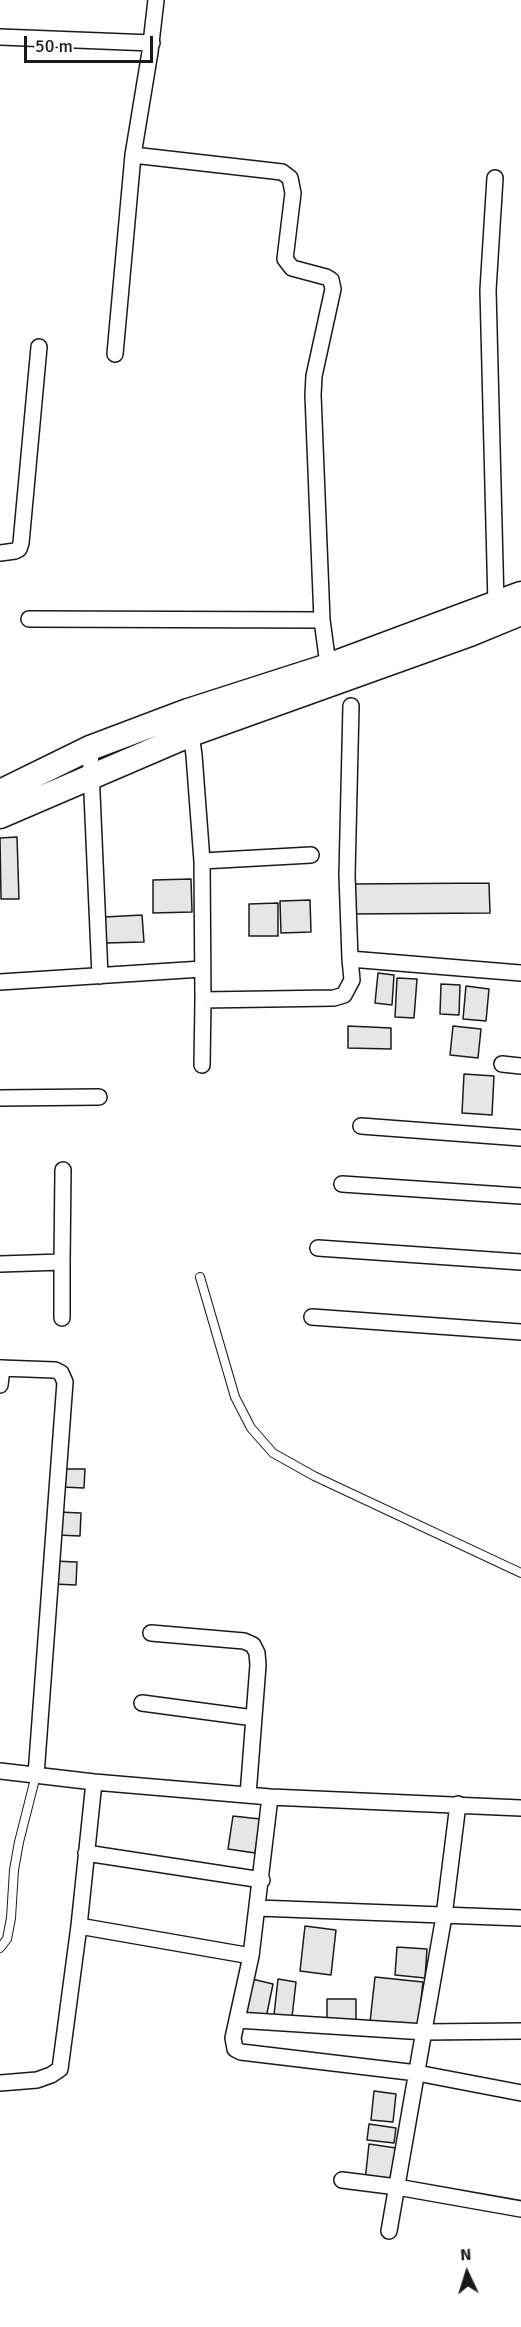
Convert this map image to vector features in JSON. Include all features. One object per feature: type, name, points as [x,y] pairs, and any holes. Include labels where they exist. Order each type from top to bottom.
[{"type":"main road","points":[[329,675],[521,594]]},
{"type":"main road","points":[[0,792],[90,748],[190,722],[521,613]]},
{"type":"main road","points":[[0,816],[92,775],[190,722]]},
{"type":"street","points":[[115,354],[133,155],[152,43],[156,0]]},
{"type":"street","points":[[0,37],[152,43]]},
{"type":"street","points":[[133,155],[282,172],[290,178],[293,193],[285,259],[292,268],[326,277],[333,284],[314,376],[313,395],[322,620],[329,675]]},
{"type":"street","points":[[495,178],[488,290],[496,604]]},
{"type":"street","points":[[0,553],[15,551],[19,549],[21,543],[39,347]]},
{"type":"street","points":[[29,619],[322,620]]},
{"type":"street","points":[[203,1000],[334,998],[344,995],[352,980],[347,875],[351,706]]},
{"type":"street","points":[[190,722],[202,861],[202,1065]]},
{"type":"street","points":[[90,748],[100,976]]},
{"type":"street","points":[[202,861],[311,855]]},
{"type":"street","points":[[351,959],[521,973]]},
{"type":"street","points":[[0,982],[202,969]]},
{"type":"street","points":[[502,1064],[521,1066]]},
{"type":"street","points":[[0,1098],[99,1096]]},
{"type":"street","points":[[361,1126],[521,1138]]},
{"type":"street","points":[[62,1318],[63,1170]]},
{"type":"street","points":[[342,1184],[521,1196]]},
{"type":"street","points":[[318,1248],[521,1262]]},
{"type":"street","points":[[0,1264],[62,1262]]},
{"type":"street","points":[[312,1317],[521,1332]]},
{"type":"street","points":[[0,1385],[1,1368],[55,1370],[62,1373],[65,1382],[36,1775]]},
{"type":"street","points":[[151,1633],[244,1641],[253,1645],[257,1653],[258,1665],[248,1795]]},
{"type":"street","points":[[142,1703],[254,1718]]},
{"type":"street","points":[[2,1768],[36,1775],[94,1782],[270,1797],[521,1808]]},
{"type":"street","points":[[0,2083],[37,2080],[60,2069],[80,1926],[94,1782]]},
{"type":"street","points":[[270,1797],[262,1880],[251,1956],[233,2044],[235,2049],[241,2052],[417,2073],[521,2093]]},
{"type":"street","points":[[389,2231],[444,1916],[458,1804]]},
{"type":"street","points":[[86,1854],[262,1880]]},
{"type":"street","points":[[258,1908],[521,1918]]},
{"type":"street","points":[[80,1926],[251,1956]]},
{"type":"street","points":[[237,2020],[425,2032],[521,2031]]},
{"type":"street","points":[[342,2180],[397,2187],[521,2209]]},
{"type":"lane","points":[[200,1277],[235,1397],[251,1428],[273,1453],[314,1476],[521,1574]]},
{"type":"lane","points":[[0,1948],[7,1939],[11,1918],[14,1870],[36,1775]]},
{"type":"building","points":[[17,837],[19,899],[1,899],[0,838]]},
{"type":"building","points":[[191,879],[192,912],[153,913],[153,880]]},
{"type":"building","points":[[489,883],[490,913],[349,914],[349,884]]},
{"type":"building","points":[[310,900],[311,932],[281,933],[280,901]]},
{"type":"building","points":[[278,903],[278,936],[249,936],[249,904]]},
{"type":"building","points":[[142,915],[144,942],[105,943],[104,917]]},
{"type":"building","points":[[378,973],[394,975],[392,1005],[375,1003]]},
{"type":"building","points":[[397,978],[417,979],[414,1018],[395,1017]]},
{"type":"building","points":[[441,984],[460,985],[459,1015],[440,1014]]},
{"type":"building","points":[[466,986],[489,989],[486,1021],[463,1019]]},
{"type":"building","points":[[348,1026],[391,1028],[391,1049],[348,1048]]},
{"type":"building","points":[[453,1026],[481,1029],[478,1058],[450,1055]]},
{"type":"building","points":[[464,1074],[494,1076],[492,1115],[462,1113]]},
{"type":"building","points":[[63,1469],[85,1469],[84,1488],[62,1487]]},
{"type":"building","points":[[58,1512],[81,1513],[80,1536],[57,1535]]},
{"type":"building","points":[[54,1561],[77,1562],[76,1585],[53,1584]]},
{"type":"building","points":[[233,1816],[260,1819],[255,1853],[228,1849]]},
{"type":"building","points":[[305,1926],[336,1930],[331,1975],[300,1971]]},
{"type":"building","points":[[397,1947],[427,1949],[425,1978],[395,1975]]},
{"type":"building","points":[[375,1977],[423,1982],[418,2027],[370,2022]]},
{"type":"building","points":[[252,1979],[273,1984],[266,2018],[245,2013]]},
{"type":"building","points":[[278,1979],[296,1982],[292,2017],[274,2015]]},
{"type":"building","points":[[327,1999],[356,1999],[356,2021],[327,2020]]},
{"type":"building","points":[[374,2091],[396,2094],[393,2122],[371,2120]]},
{"type":"building","points":[[369,2124],[396,2128],[394,2143],[367,2140]]},
{"type":"building","points":[[369,2144],[396,2148],[392,2184],[365,2181]]}]
